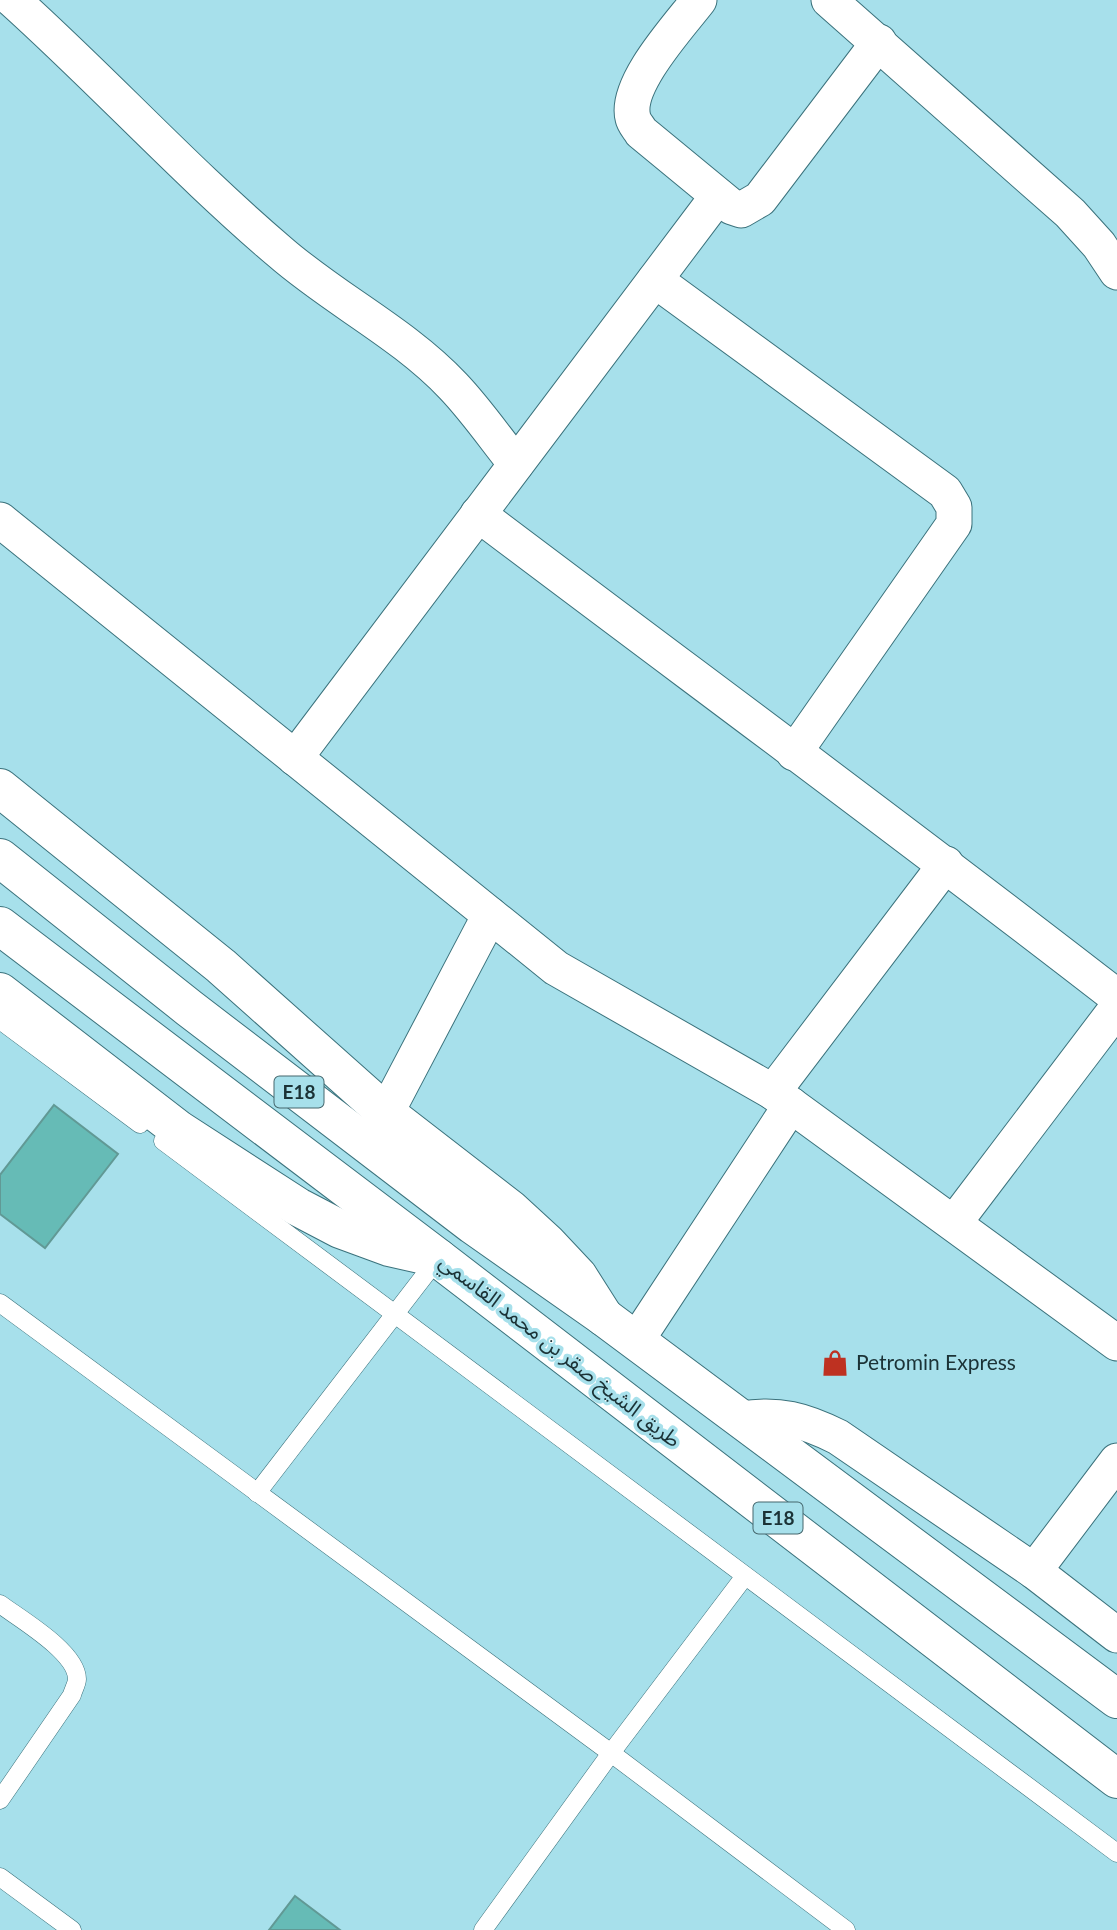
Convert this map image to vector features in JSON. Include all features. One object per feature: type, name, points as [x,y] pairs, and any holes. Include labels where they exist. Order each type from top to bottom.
[{"type":"main road","points":[[0,788],[220,966],[386,1113],[510,1209],[547,1242],[578,1276],[604,1317]]},
{"type":"main road","name":"E18","points":[[0,858],[189,1008],[473,1226],[604,1317],[1117,1699]]},
{"type":"main road","name":"طريق الشيخ صقر بن محمد القاسمي","points":[[0,926],[1117,1779]]},
{"type":"main road","points":[[0,992],[179,1130],[298,1207],[340,1229],[438,1258]]},
{"type":"street","points":[[13,0],[67,48],[263,237],[320,283],[393,335],[453,386],[516,464]]},
{"type":"street","points":[[699,0],[640,78],[632,117],[641,132],[732,207],[741,210],[760,199],[879,43]]},
{"type":"street","points":[[829,0],[1070,213],[1099,245],[1117,272]]},
{"type":"street","points":[[295,758],[719,196]]},
{"type":"street","points":[[655,279],[945,492],[954,507],[954,523],[794,754]]},
{"type":"street","points":[[478,514],[794,754],[946,864],[1117,997]]},
{"type":"street","points":[[0,520],[556,968],[782,1099],[1117,1343]]},
{"type":"street","points":[[636,1341],[782,1099],[946,864]]},
{"type":"street","points":[[386,1113],[490,915]]},
{"type":"street","points":[[954,1223],[1117,1008]]},
{"type":"street","points":[[741,1419],[782,1417],[820,1428],[838,1437],[1034,1572],[1117,1635]]},
{"type":"street","points":[[1034,1572],[1117,1461]]},
{"type":"lane","points":[[0,1020],[1117,1853]]},
{"type":"lane","points":[[257,1493],[438,1258]]},
{"type":"lane","points":[[0,1303],[611,1753],[846,1930]]},
{"type":"lane","points":[[483,1930],[611,1753],[745,1576]]},
{"type":"lane","points":[[0,1604],[58,1647],[70,1660],[77,1678],[72,1695],[0,1800]]},
{"type":"lane","points":[[0,1877],[72,1930]]},
{"type":"building","points":[[54,1105],[118,1154],[45,1248],[0,1214],[0,1175]]},
{"type":"building","points":[[295,1896],[340,1930],[269,1930]]},
{"type":"place","name":"Petromin Express","points":[[835,1363]]}]
